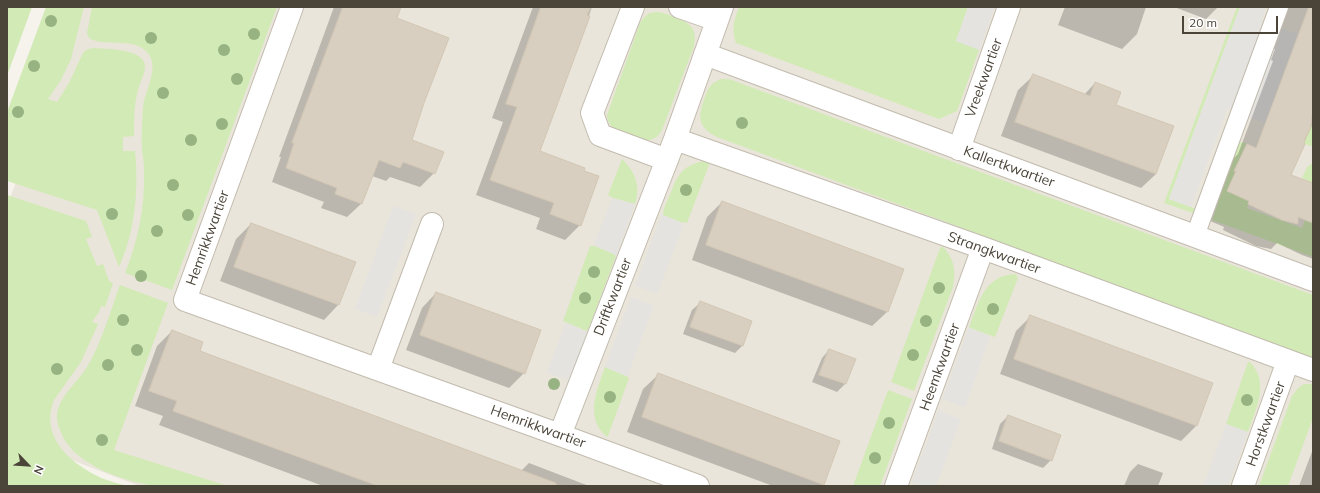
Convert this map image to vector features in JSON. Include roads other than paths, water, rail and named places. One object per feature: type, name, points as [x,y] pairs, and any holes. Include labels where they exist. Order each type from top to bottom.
[{"type":"street","name":"Hemrikkwartier","points":[[292,7],[185,300],[698,486]]},
{"type":"street","points":[[633,7],[592,114],[600,135],[667,160]]},
{"type":"street","name":"Driftkwartier","points":[[560,435],[675,139],[720,14],[680,7]]},
{"type":"street","name":"Vreekwartier","points":[[959,149],[1009,7]]},
{"type":"street","name":"Kallertkwartier","points":[[705,54],[1313,280]]},
{"type":"street","name":"Strangkwartier","points":[[675,139],[983,248],[1313,370]]},
{"type":"street","points":[[378,369],[432,224]]},
{"type":"street","name":"Heemkwartier","points":[[896,486],[983,248]]},
{"type":"street","name":"Horstkwartier","points":[[1243,486],[1288,361]]},
{"type":"lane","points":[[1195,236],[1279,7]]}]
